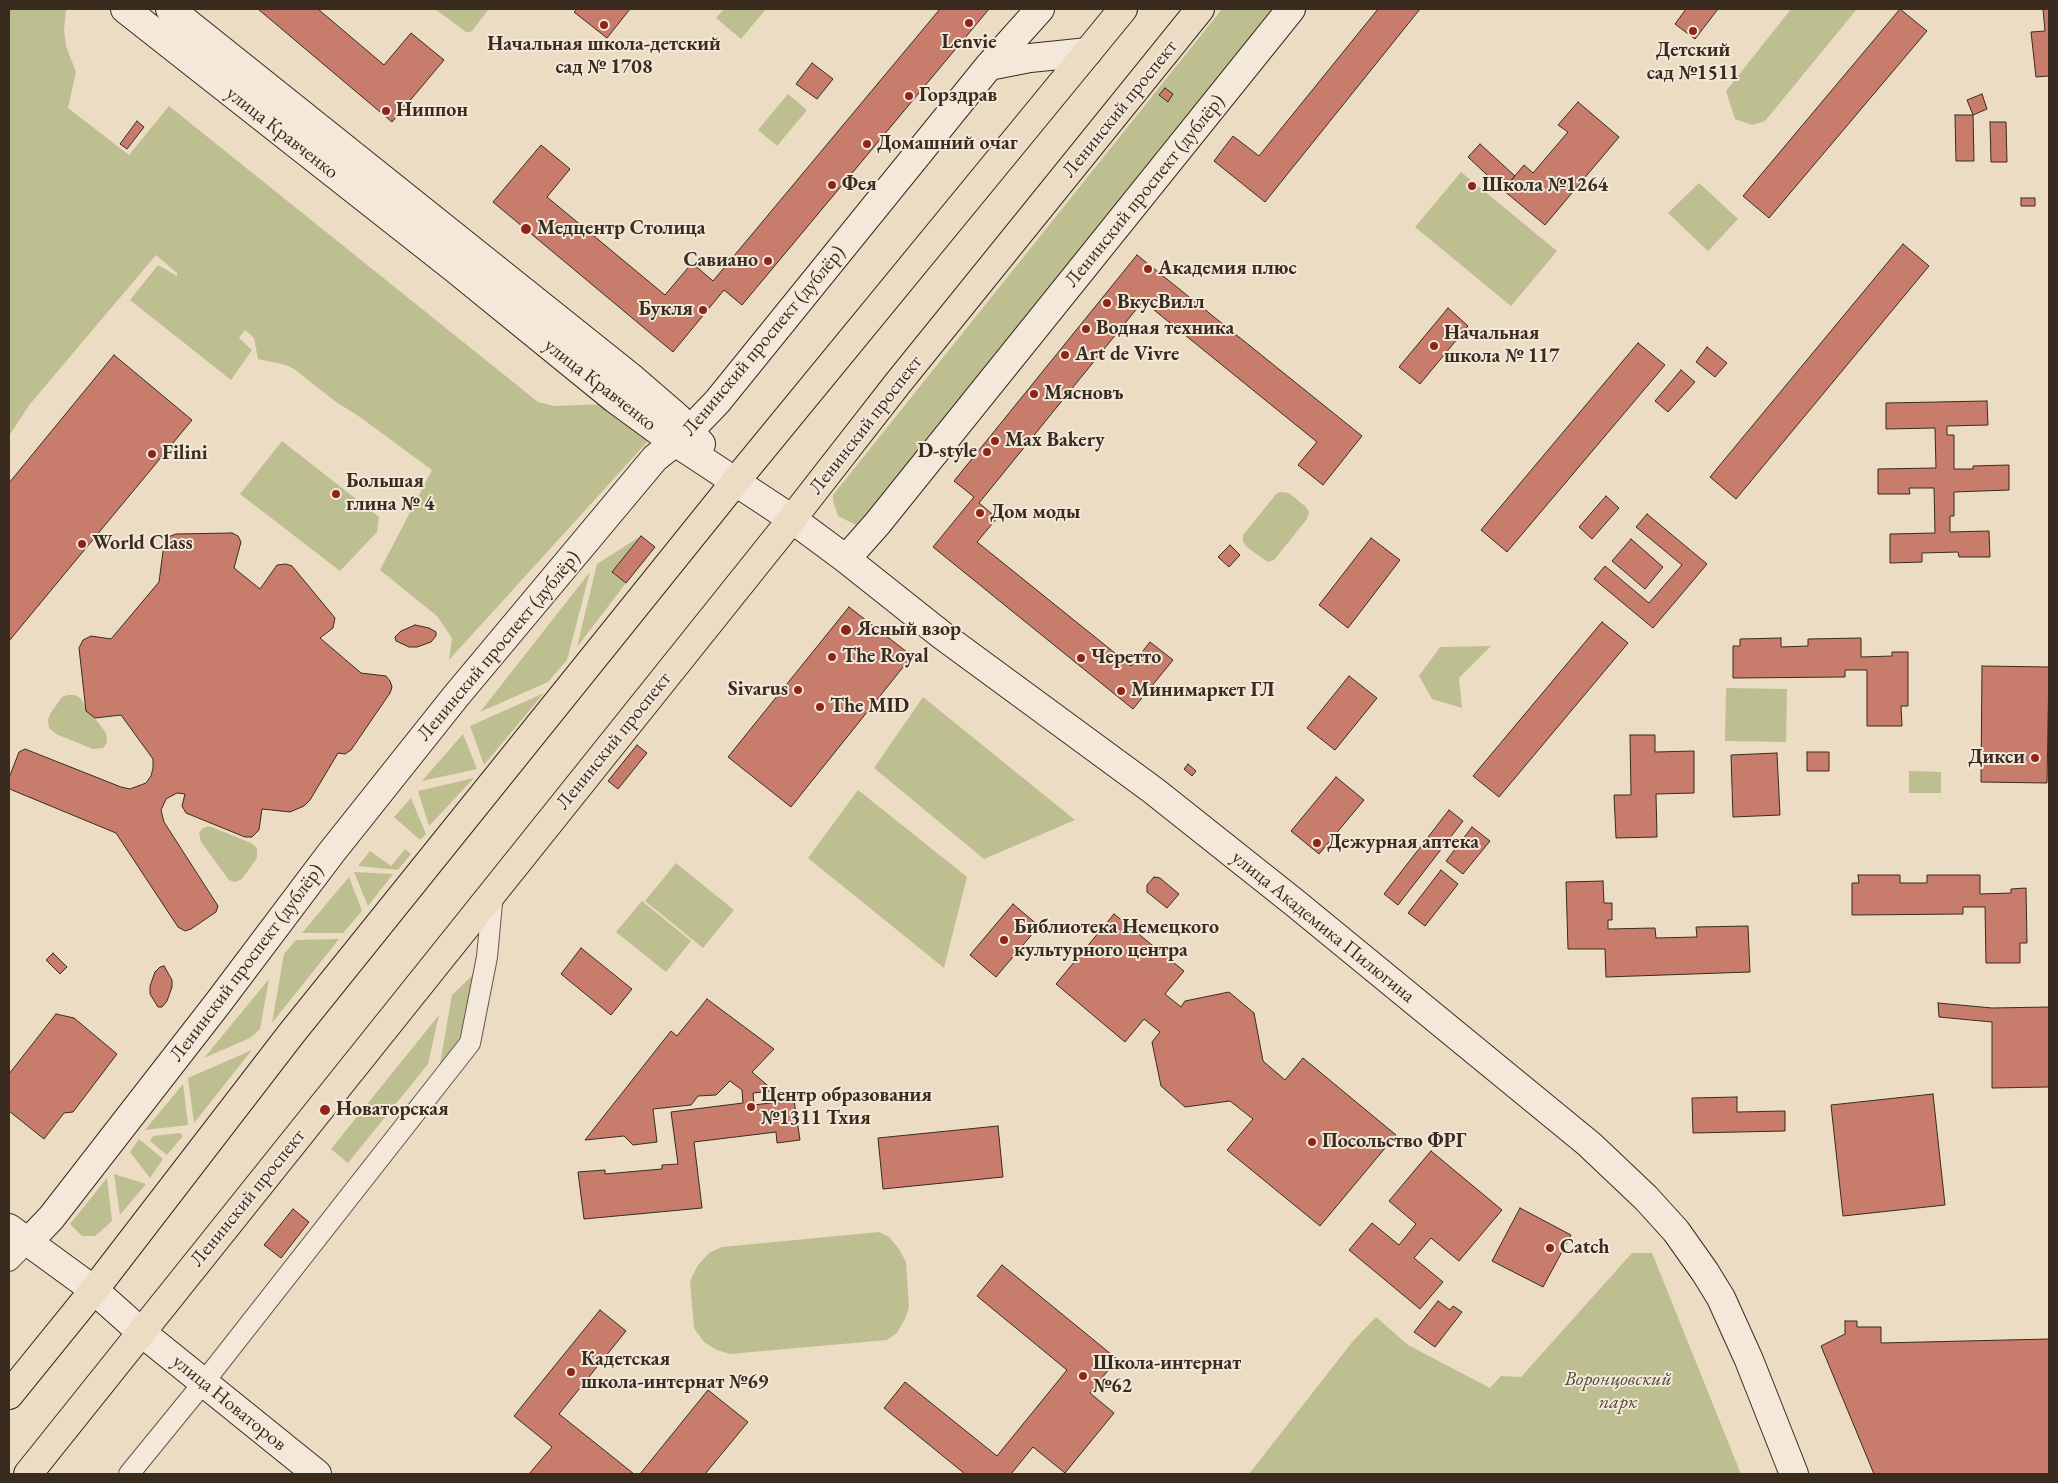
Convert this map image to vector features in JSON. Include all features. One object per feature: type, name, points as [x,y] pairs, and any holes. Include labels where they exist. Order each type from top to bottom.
[{"type":"main road","points":[[9,1395],[94,1290],[291,1034],[735,482],[1123,9]]},
{"type":"main road","name":"Ленинский проспект","points":[[28,1474],[792,519],[898,383],[1200,9]]},
{"type":"street","name":"улица Кравченко","points":[[125,9],[454,268],[615,399],[683,437],[735,482]]},
{"type":"street","name":"улица Кравченко","points":[[170,9],[638,383],[677,417],[683,437]]},
{"type":"street","name":"Ленинский проспект (дублёр)","points":[[15,1244],[57,1210],[218,1003],[331,853],[456,696],[655,458],[683,437],[717,402],[989,66],[1040,9]]},
{"type":"street","name":"Ленинский проспект (дублёр)","points":[[846,559],[878,524],[1291,9]]},
{"type":"street","points":[[989,66],[1030,58],[1088,52]]},
{"type":"street","name":"улица Академика Пилюгина","points":[[735,482],[792,519],[950,641],[1154,791],[1295,903],[1589,1144],[1646,1198],[1676,1231],[1721,1298],[1749,1360],[1794,1474]]},
{"type":"street","points":[[129,1474],[204,1382],[470,1042],[487,957],[493,892]]},
{"type":"street","name":"улица Новаторов","points":[[15,1244],[94,1290],[140,1332],[317,1474]]},
{"type":"green space","points":[[9,9],[66,9],[64,30],[66,46],[76,72],[68,108],[129,155],[169,106],[538,402],[554,406],[607,404],[649,440],[449,660],[452,638],[437,616],[380,570],[432,470],[357,415],[336,402],[294,369],[286,365],[258,359],[254,338],[245,330],[239,338],[252,350],[231,380],[130,300],[158,265],[177,276],[177,273],[156,255],[30,404],[9,436]]},
{"type":"green space","points":[[435,9],[489,9],[471,32],[466,32]]},
{"type":"green space","points":[[724,9],[766,9],[741,39],[716,18]]},
{"type":"green space","points":[[1222,9],[1280,9],[867,521],[856,525],[838,516],[833,495]]},
{"type":"green space","points":[[1791,9],[1857,9],[1765,121],[1752,125],[1735,119],[1726,91]]},
{"type":"green space","points":[[788,94],[807,110],[777,146],[758,130]]},
{"type":"green space","points":[[1461,172],[1557,251],[1511,306],[1415,227]]},
{"type":"green space","points":[[1699,183],[1738,219],[1708,251],[1668,213]]},
{"type":"green space","points":[[282,441],[379,517],[377,532],[340,571],[240,494]]},
{"type":"green space","points":[[1277,493],[1289,493],[1306,507],[1309,512],[1307,519],[1274,560],[1268,562],[1248,548],[1243,542],[1243,535]]},
{"type":"green space","points":[[641,536],[612,572],[626,583],[577,647],[597,564]]},
{"type":"green space","points":[[590,572],[567,660],[548,682],[480,712]]},
{"type":"green space","points":[[1491,646],[1459,678],[1462,708],[1432,699],[1419,676],[1440,647]]},
{"type":"green space","points":[[1726,688],[1787,689],[1786,742],[1725,741]]},
{"type":"green space","points":[[544,693],[484,765],[470,726]]},
{"type":"green space","points":[[68,695],[79,697],[106,733],[107,743],[103,748],[93,749],[56,734],[49,728],[48,720],[50,714],[62,697]]},
{"type":"green space","points":[[923,697],[1075,820],[984,859],[874,768]]},
{"type":"green space","points":[[463,734],[477,769],[422,781]]},
{"type":"green space","points":[[1909,771],[1941,772],[1941,793],[1909,793]]},
{"type":"green space","points":[[474,778],[429,826],[418,791]]},
{"type":"green space","points":[[858,790],[967,877],[944,968],[808,858]]},
{"type":"green space","points":[[411,798],[426,834],[420,840],[394,817]]},
{"type":"green space","points":[[209,826],[251,843],[257,848],[257,858],[242,879],[235,882],[229,880],[201,842],[199,833],[203,828]]},
{"type":"green space","points":[[405,849],[411,854],[398,870],[358,866],[370,851],[391,866]]},
{"type":"green space","points":[[676,863],[734,910],[703,948],[645,901]]},
{"type":"green space","points":[[354,872],[393,874],[368,906]]},
{"type":"green space","points":[[349,877],[362,911],[343,933],[302,933]]},
{"type":"green space","points":[[642,901],[691,941],[666,972],[616,932]]},
{"type":"green space","points":[[339,939],[272,1023],[284,954],[296,940]]},
{"type":"green space","points":[[476,972],[459,1040],[440,1064],[452,995]]},
{"type":"green space","points":[[269,979],[260,1029],[250,1038],[204,1058]]},
{"type":"green space","points":[[439,1015],[428,1064],[348,1163],[331,1149]]},
{"type":"green space","points":[[252,1050],[194,1123],[188,1078]]},
{"type":"green space","points":[[183,1084],[188,1125],[145,1130]]},
{"type":"green space","points":[[180,1133],[183,1136],[167,1155],[150,1141],[153,1136]]},
{"type":"green space","points":[[139,1139],[163,1159],[150,1178],[130,1152]]},
{"type":"green space","points":[[114,1174],[146,1184],[120,1215]]},
{"type":"green space","points":[[107,1178],[112,1221],[95,1236],[82,1236],[70,1224]]},
{"type":"green space","points":[[879,1232],[889,1237],[899,1249],[906,1262],[909,1307],[897,1333],[887,1340],[730,1354],[717,1350],[704,1342],[694,1328],[690,1281],[698,1265],[709,1253],[722,1247]]},
{"type":"green space","name":"Воронцовский парк","points":[[1632,1253],[1652,1253],[1741,1474],[1249,1474],[1353,1341],[1376,1317],[1408,1345],[1490,1388],[1501,1376],[1521,1377]]},
{"type":"building","points":[[258,9],[318,9],[384,65],[411,33],[444,60],[392,122]]},
{"type":"building","name":"Начальная школа-детский сад № 1708","points":[[577,9],[630,9],[607,38],[574,12]]},
{"type":"building","points":[[940,9],[989,9],[742,305],[724,290],[673,352],[493,202],[541,145],[570,169],[547,197],[665,295],[692,263],[713,281]]},
{"type":"building","points":[[1378,9],[1420,9],[1265,202],[1214,161],[1233,136],[1259,156]]},
{"type":"building","name":"Детский сад №1511","points":[[1686,9],[1718,9],[1695,39],[1675,24]]},
{"type":"building","points":[[1900,9],[1927,31],[1769,218],[1743,196]]},
{"type":"building","points":[[2043,9],[2049,9],[2049,76],[2036,77],[2031,32],[2045,31]]},
{"type":"building","points":[[812,63],[833,79],[817,99],[796,84]]},
{"type":"building","points":[[1165,88],[1173,94],[1168,102],[1159,95]]},
{"type":"building","points":[[1982,94],[1987,109],[1973,115],[1967,100]]},
{"type":"building","points":[[1578,102],[1619,137],[1545,225],[1503,190],[1524,165],[1533,173],[1568,132],[1558,125]]},
{"type":"building","points":[[1955,115],[1973,115],[1974,161],[1956,161]]},
{"type":"building","points":[[137,121],[144,127],[127,149],[120,144]]},
{"type":"building","points":[[1990,122],[2006,122],[2007,162],[1991,162]]},
{"type":"building","points":[[1480,144],[1515,176],[1503,190],[1468,157]]},
{"type":"building","points":[[2021,198],[2035,198],[2035,206],[2021,206]]},
{"type":"building","points":[[1903,244],[1929,266],[1736,499],[1710,477]]},
{"type":"building","points":[[1137,255],[1362,436],[1323,485],[1298,465],[1317,442],[1143,301],[979,503],[997,518],[977,542],[1131,666],[1150,642],[1173,660],[1133,709],[933,547],[974,497],[954,481]]},
{"type":"building","name":"Начальная школа № 117","points":[[1448,308],[1468,326],[1420,384],[1399,367]]},
{"type":"building","points":[[1638,343],[1665,365],[1507,552],[1481,530]]},
{"type":"building","points":[[1707,347],[1727,363],[1715,377],[1696,362]]},
{"type":"building","points":[[114,355],[192,420],[9,641],[9,483]]},
{"type":"building","points":[[1681,370],[1695,382],[1668,412],[1655,401]]},
{"type":"building","points":[[1987,401],[1988,425],[1947,426],[1947,435],[1954,435],[1954,469],[1973,469],[1973,466],[2009,465],[2009,490],[1954,492],[1954,516],[1950,516],[1950,532],[1989,531],[1990,557],[1959,557],[1958,552],[1922,553],[1922,562],[1890,563],[1890,534],[1935,533],[1934,488],[1909,488],[1910,494],[1878,494],[1878,469],[1936,468],[1935,428],[1886,429],[1886,403]]},
{"type":"building","points":[[1606,496],[1619,508],[1592,539],[1579,527]]},
{"type":"building","points":[[1647,514],[1707,564],[1653,628],[1594,579],[1605,566],[1649,603],[1682,565],[1636,527]]},
{"type":"building","points":[[232,533],[238,536],[241,542],[234,568],[260,589],[277,565],[286,564],[292,566],[335,618],[333,628],[320,638],[361,673],[386,676],[392,687],[390,693],[351,750],[345,754],[338,753],[310,800],[304,806],[290,812],[262,809],[259,830],[252,837],[245,837],[186,813],[182,806],[185,794],[177,793],[166,799],[161,810],[164,822],[218,906],[216,912],[185,931],[178,927],[116,833],[12,790],[9,788],[9,778],[19,752],[25,749],[121,787],[130,789],[146,783],[151,776],[153,759],[121,715],[95,718],[86,711],[79,648],[83,640],[91,636],[111,639],[159,582],[164,544],[168,537],[176,534]]},
{"type":"building","points":[[641,536],[655,547],[626,583],[612,572]]},
{"type":"building","points":[[1371,538],[1400,560],[1348,628],[1319,605]]},
{"type":"building","points":[[1631,539],[1663,567],[1645,589],[1612,561]]},
{"type":"building","points":[[1230,545],[1240,555],[1229,567],[1218,557]]},
{"type":"building","name":"The MID","points":[[849,607],[912,656],[791,807],[728,757]]},
{"type":"building","points":[[1602,622],[1628,643],[1499,797],[1473,776]]},
{"type":"building","points":[[415,625],[429,628],[436,632],[436,636],[431,642],[417,647],[409,647],[396,641],[395,637],[401,631]]},
{"type":"building","points":[[1781,638],[1781,647],[1808,646],[1808,639],[1861,638],[1861,657],[1892,656],[1892,652],[1908,652],[1908,706],[1901,706],[1902,726],[1867,726],[1867,670],[1845,670],[1845,677],[1733,678],[1733,646],[1740,646],[1740,639]]},
{"type":"building","points":[[1982,666],[2049,667],[2047,783],[1981,782]]},
{"type":"building","points":[[1349,676],[1377,698],[1335,750],[1307,728]]},
{"type":"building","points":[[1630,735],[1655,735],[1655,752],[1694,751],[1694,793],[1656,794],[1657,837],[1616,838],[1614,795],[1631,795]]},
{"type":"building","points":[[637,745],[647,753],[618,789],[608,781]]},
{"type":"building","points":[[1807,752],[1829,752],[1829,771],[1807,771]]},
{"type":"building","points":[[1777,753],[1780,815],[1733,817],[1731,755]]},
{"type":"building","points":[[1188,764],[1196,771],[1192,776],[1184,769]]},
{"type":"building","points":[[1336,777],[1364,800],[1319,854],[1291,831]]},
{"type":"building","points":[[1449,810],[1463,821],[1398,905],[1384,894]]},
{"type":"building","points":[[1472,827],[1490,841],[1463,874],[1446,861]]},
{"type":"building","points":[[1441,870],[1458,884],[1425,926],[1408,913]]},
{"type":"building","points":[[1858,875],[1900,875],[1900,883],[1927,883],[1927,875],[1980,875],[1980,894],[2011,893],[2011,889],[2026,888],[2027,943],[2020,943],[2020,963],[1986,963],[1985,907],[1963,907],[1963,914],[1852,915],[1852,883],[1859,883]]},
{"type":"building","points":[[1154,877],[1160,878],[1179,894],[1167,908],[1147,892],[1147,885]]},
{"type":"building","points":[[1603,881],[1604,903],[1612,903],[1612,920],[1608,920],[1608,929],[1655,928],[1656,938],[1697,937],[1696,927],[1748,926],[1750,972],[1606,977],[1605,949],[1568,949],[1566,882]]},
{"type":"building","name":"Библиотека Немецкого культурного центра","points":[[1013,904],[1039,926],[996,977],[970,955]]},
{"type":"building","points":[[1114,914],[1184,971],[1165,994],[1181,1007],[1185,1001],[1229,992],[1254,1013],[1263,1061],[1285,1080],[1303,1058],[1396,1135],[1320,1226],[1227,1150],[1253,1119],[1230,1101],[1185,1107],[1161,1086],[1152,1042],[1160,1032],[1144,1019],[1125,1042],[1056,984]]},
{"type":"building","points":[[581,948],[632,989],[611,1015],[561,974]]},
{"type":"building","points":[[53,953],[67,967],[60,974],[46,960]]},
{"type":"building","points":[[164,966],[172,980],[172,987],[167,1001],[162,1007],[158,1007],[150,994],[150,986],[155,972]]},
{"type":"building","name":"Центр образования №1311 Тхия","points":[[707,999],[774,1049],[752,1072],[774,1091],[753,1093],[754,1105],[794,1100],[800,1140],[777,1143],[776,1132],[694,1142],[702,1208],[584,1219],[578,1172],[605,1170],[605,1174],[662,1169],[662,1165],[678,1164],[671,1112],[743,1103],[742,1090],[730,1081],[716,1095],[698,1096],[691,1105],[653,1109],[657,1142],[633,1145],[624,1136],[585,1140],[671,1031],[677,1036]]},
{"type":"building","points":[[1938,1003],[1992,1008],[2049,1007],[2049,1087],[1992,1088],[1992,1022],[1939,1017]]},
{"type":"building","points":[[56,1014],[74,1018],[117,1054],[73,1112],[64,1113],[44,1139],[9,1111],[9,1074]]},
{"type":"building","points":[[1933,1094],[1945,1205],[1843,1216],[1831,1105]]},
{"type":"building","points":[[1737,1097],[1737,1112],[1785,1111],[1785,1131],[1693,1133],[1692,1098]]},
{"type":"building","points":[[998,1126],[1003,1177],[883,1189],[878,1138]]},
{"type":"building","points":[[1431,1151],[1502,1210],[1459,1261],[1431,1238],[1414,1258],[1443,1282],[1420,1309],[1349,1250],[1372,1223],[1399,1245],[1416,1224],[1389,1201]]},
{"type":"building","points":[[1520,1208],[1571,1235],[1543,1287],[1492,1261]]},
{"type":"building","points":[[293,1209],[309,1222],[281,1258],[264,1245]]},
{"type":"building","name":"Школа-интернат №62","points":[[1002,1265],[1117,1359],[1090,1393],[1114,1413],[1065,1473],[1033,1447],[1011,1474],[965,1474],[884,1408],[905,1382],[997,1456],[1067,1370],[977,1296]]},
{"type":"building","points":[[1438,1301],[1450,1310],[1453,1306],[1462,1312],[1435,1347],[1414,1332]]},
{"type":"building","name":"Кадетская школа-интернат №69","points":[[600,1310],[626,1331],[559,1414],[634,1474],[529,1474],[552,1447],[514,1416]]},
{"type":"building","points":[[1845,1321],[1857,1321],[1857,1327],[1881,1327],[1881,1343],[2049,1339],[2049,1474],[1874,1474],[1821,1346],[1845,1334]]},
{"type":"building","name":"Кадетская школа-интернат №69","points":[[708,1390],[748,1422],[705,1474],[640,1474]]},
{"type":"place","name":"Lenvie","points":[[969,23]]},
{"type":"place","name":"Начальная школа-детский сад № 1708","points":[[604,25]]},
{"type":"place","name":"Детский сад №1511","points":[[1693,31]]},
{"type":"place","name":"Горздрав","points":[[909,96]]},
{"type":"place","name":"Ниппон","points":[[386,111]]},
{"type":"place","name":"Домашний очаг","points":[[867,144]]},
{"type":"place","name":"Фея","points":[[832,185]]},
{"type":"place","name":"Школа №1264","points":[[1472,186]]},
{"type":"place","name":"Медцентр Столица","points":[[526,229]]},
{"type":"place","name":"Савиано","points":[[768,261]]},
{"type":"place","name":"Академия плюс","points":[[1148,269]]},
{"type":"place","name":"ВкусВилл","points":[[1107,303]]},
{"type":"place","name":"Букля","points":[[703,310]]},
{"type":"place","name":"Водная техника","points":[[1086,329]]},
{"type":"place","name":"Начальная школа № 117","points":[[1434,346]]},
{"type":"place","name":"Art de Vivre","points":[[1065,355]]},
{"type":"place","name":"Мясновъ","points":[[1034,394]]},
{"type":"place","name":"Max Bakery","points":[[995,441]]},
{"type":"place","name":"D-style","points":[[987,452]]},
{"type":"place","name":"Filini","points":[[152,454]]},
{"type":"place","name":"Большая глина № 4","points":[[336,494]]},
{"type":"place","name":"Дом моды","points":[[980,513]]},
{"type":"place","name":"World Class","points":[[82,544]]},
{"type":"place","name":"Ясный взор","points":[[846,630]]},
{"type":"place","name":"The Royal","points":[[832,657]]},
{"type":"place","name":"Черетто","points":[[1081,658]]},
{"type":"place","name":"Sivarus","points":[[798,690]]},
{"type":"place","name":"Минимаркет ГЛ","points":[[1121,691]]},
{"type":"place","name":"The MID","points":[[820,707]]},
{"type":"place","name":"Дикси","points":[[2035,758]]},
{"type":"place","name":"Дежурная аптека","points":[[1317,843]]},
{"type":"place","name":"Библиотека Немецкого культурного центра","points":[[1004,940]]},
{"type":"place","name":"Центр образования №1311 Тхия","points":[[751,1107]]},
{"type":"place","name":"Новаторская","points":[[325,1110]]},
{"type":"place","name":"Посольство ФРГ","points":[[1312,1142]]},
{"type":"place","name":"Catch","points":[[1550,1248]]},
{"type":"place","name":"Кадетская школа-интернат №69","points":[[571,1372]]},
{"type":"place","name":"Школа-интернат №62","points":[[1083,1376]]}]
